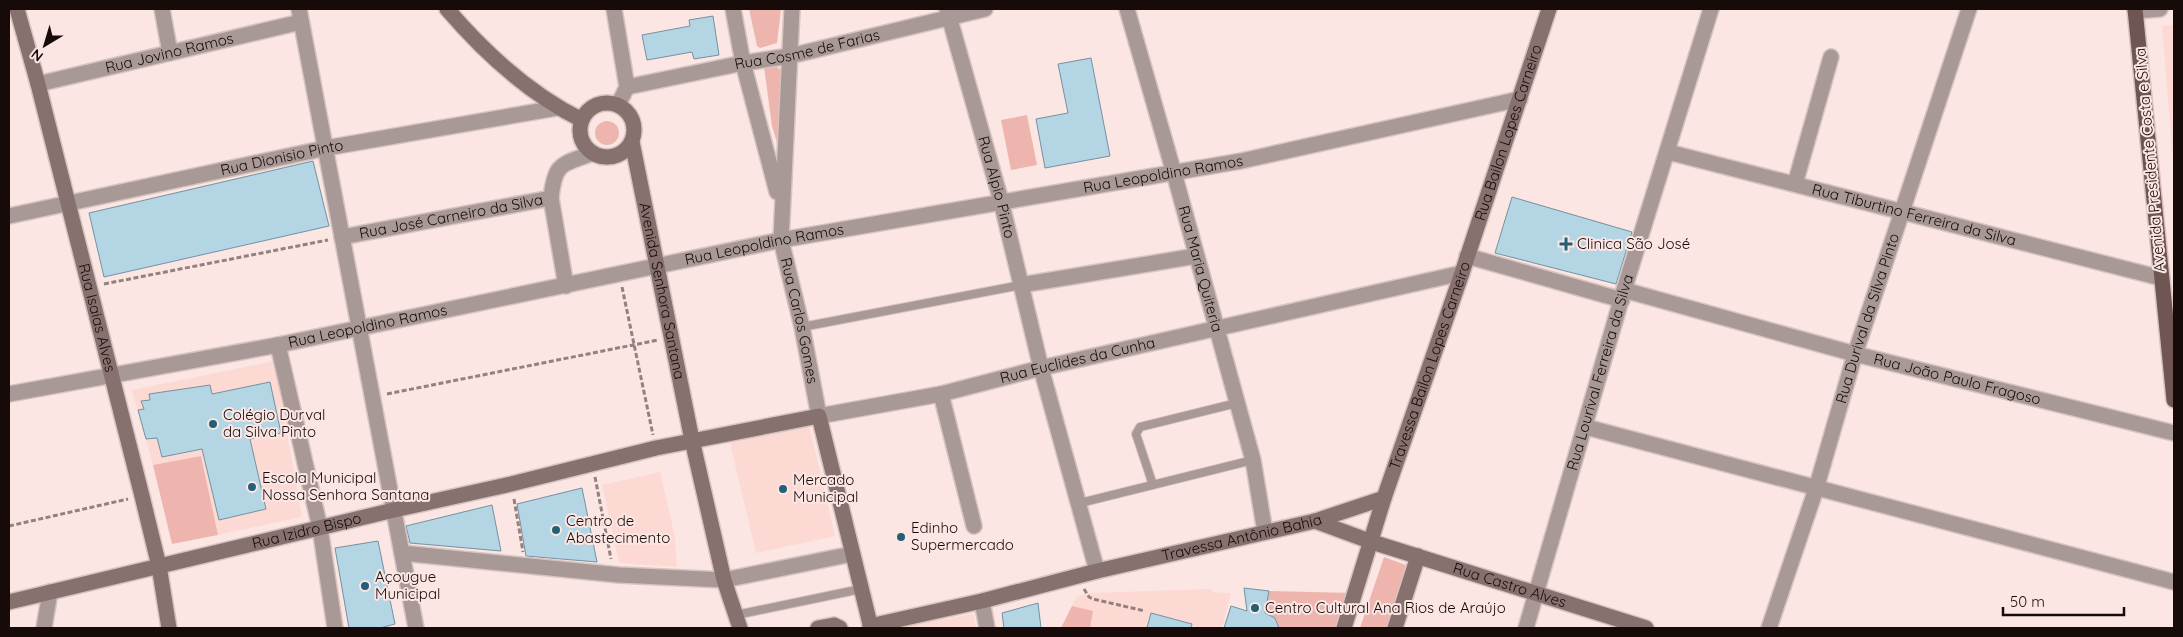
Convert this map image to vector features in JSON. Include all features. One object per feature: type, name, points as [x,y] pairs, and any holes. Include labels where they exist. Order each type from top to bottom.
[{"type":"main road","name":"Avenida Presidente Costa e Silva","points":[[2135,10],[2174,400]]},
{"type":"street","name":"Rua Isaias Alves","points":[[17,9],[69,204],[142,496],[159,566],[168,628]]},
{"type":"street","points":[[162,9],[170,53]]},
{"type":"street","points":[[447,9],[464,29],[512,72],[557,108],[582,120]]},
{"type":"street","points":[[614,9],[627,87],[618,105],[610,103],[593,107],[582,120],[580,128],[583,142],[593,153],[611,157],[619,154],[632,142]]},
{"type":"street","points":[[732,9],[743,63],[781,206]]},
{"type":"street","name":"Rua Carlos Gomes","points":[[792,9],[780,240],[802,328],[818,416],[870,627]]},
{"type":"street","name":"Rua Cosme de Farias","points":[[627,87],[743,63],[790,56],[948,12],[985,9]]},
{"type":"street","name":"Rua Maria Quiteria","points":[[1127,9],[1253,460],[1265,532]]},
{"type":"street","name":"Rua Bailon Lopes Carneiro","points":[[1467,256],[1549,9]]},
{"type":"street","name":"Rua Lourival Ferreira da Silva","points":[[1526,628],[1623,295],[1711,9]]},
{"type":"street","name":"Rua Durival da Silva Pinto","points":[[1769,628],[1816,489],[1855,354],[1968,9]]},
{"type":"street","points":[[2135,10],[2160,9]]},
{"type":"street","name":"Rua Alpio Pinto","points":[[948,12],[1001,202],[1040,368]]},
{"type":"street","name":"Rua Jovino Ramos","points":[[38,84],[170,53],[300,16]]},
{"type":"street","points":[[300,16],[416,628]]},
{"type":"street","points":[[1795,184],[1831,57]]},
{"type":"street","name":"Rua Leopoldino Ramos","points":[[9,394],[278,345],[566,286],[657,264],[780,240],[1174,173],[1520,100]]},
{"type":"street","name":"Avenida Senhora Santana","points":[[618,105],[631,117],[634,125],[632,142],[692,440],[724,580],[738,622]]},
{"type":"street","name":"Rua Dionisio Pinto","points":[[9,216],[326,148],[557,108]]},
{"type":"street","name":"Rua Tiburtino Ferreira da Silva","points":[[1668,152],[2161,278]]},
{"type":"street","name":"Rua José Carneiro da Silva","points":[[342,237],[551,198],[553,180],[559,168],[593,153]]},
{"type":"street","points":[[551,198],[566,286]]},
{"type":"street","points":[[1021,285],[1196,256]]},
{"type":"street","name":"Travessa Bailon Lopes Carneiro","points":[[1344,628],[1384,498],[1467,256],[1623,295]]},
{"type":"street","name":"Rua Euclides da Cunha","points":[[692,440],[941,394],[1040,368],[1216,330],[1462,273]]},
{"type":"street","name":"Rua João Paulo Fragoso","points":[[1623,295],[2174,433]]},
{"type":"street","points":[[278,345],[320,528],[336,628]]},
{"type":"street","points":[[1040,368],[1080,503],[1097,571]]},
{"type":"street","points":[[941,394],[974,526]]},
{"type":"street","points":[[1586,427],[2174,582]]},
{"type":"street","name":"Rua Izidro Bispo","points":[[9,602],[692,440]]},
{"type":"street","name":"Travessa Antônio Bahia","points":[[870,627],[982,602],[1097,571],[1315,521],[1384,498]]},
{"type":"street","name":"Rua Castro Alves","points":[[1315,521],[1372,542],[1536,594],[1611,623],[1646,628]]},
{"type":"street","points":[[402,553],[614,574],[724,580],[852,554]]},
{"type":"street","points":[[1394,628],[1418,556]]},
{"type":"street","points":[[44,628],[50,592]]},
{"type":"street","points":[[982,602],[987,628]]},
{"type":"street","points":[[818,628],[834,625],[840,628]]},
{"type":"lane","points":[[802,328],[1021,285]]},
{"type":"lane","points":[[1154,485],[1136,434],[1140,427],[1237,403]]},
{"type":"lane","points":[[1080,503],[1253,460]]},
{"type":"lane","points":[[738,622],[861,589]]},
{"type":"path","points":[[89,287],[342,237]]},
{"type":"path","points":[[619,273],[656,448]]},
{"type":"path","points":[[373,396],[671,337]]},
{"type":"path","points":[[593,464],[614,574]]},
{"type":"path","points":[[511,484],[525,565]]},
{"type":"path","points":[[9,526],[142,496]]},
{"type":"path","points":[[1077,577],[1090,597],[1145,611]]},
{"type":"shaded area","points":[[749,9],[781,9],[777,43],[760,48],[757,46]]},
{"type":"shaded area","points":[[2174,25],[2174,172],[2162,26]]},
{"type":"shaded area","points":[[773,64],[781,70],[781,125],[778,146],[772,126],[764,67]]},
{"type":"shaded area","points":[[1027,115],[1037,165],[1011,170],[1001,120]]},
{"type":"shaded area","points":[[607,121],[616,124],[619,133],[616,142],[607,145],[598,142],[595,133],[598,124]]},
{"type":"shaded area","name":"Colégio Durval da Silva Pinto","points":[[274,361],[302,517],[218,535],[201,456],[153,465],[132,390]]},
{"type":"shaded area","name":"Mercado Municipal","points":[[809,425],[835,536],[756,553],[730,443]]},
{"type":"shaded area","points":[[201,456],[218,535],[172,544],[153,465]]},
{"type":"shaded area","name":"Centro de Abastecimento","points":[[660,472],[675,537],[677,567],[619,563],[602,485]]},
{"type":"shaded area","points":[[1384,557],[1414,568],[1394,628],[1360,628]]},
{"type":"shaded area","points":[[1211,589],[1212,592],[1231,593],[1222,628],[1061,628],[1077,596],[1089,593]]},
{"type":"shaded area","points":[[1269,591],[1353,593],[1341,628],[1276,628],[1278,625],[1275,618],[1265,613]]},
{"type":"shaded area","points":[[1072,606],[1093,611],[1090,628],[1061,628]]},
{"type":"shaded area","points":[[973,614],[976,628],[894,628]]},
{"type":"building","points":[[713,16],[719,55],[694,59],[692,52],[647,60],[642,35],[690,26],[689,20]]},
{"type":"building","points":[[1091,58],[1110,156],[1045,168],[1036,119],[1068,113],[1058,64]]},
{"type":"building","points":[[313,161],[329,226],[104,277],[89,213]]},
{"type":"building","name":"Clinica São José","points":[[1512,197],[1632,232],[1616,284],[1495,253]]},
{"type":"building","name":"Colégio Durval da Silva Pinto","points":[[270,382],[281,433],[250,439],[266,509],[219,520],[202,449],[162,457],[157,438],[146,439],[138,410],[144,409],[141,401],[150,400],[149,394],[210,385],[212,394]]},
{"type":"building","name":"Centro de Abastecimento","points":[[582,488],[597,562],[526,556],[517,504]]},
{"type":"building","points":[[492,505],[501,551],[410,543],[406,526]]},
{"type":"building","name":"Açougue Municipal","points":[[378,541],[395,624],[380,628],[349,628],[335,548]]},
{"type":"building","name":"Centro Cultural Ana Rios de Araújo","points":[[1244,588],[1269,591],[1265,613],[1275,618],[1279,628],[1224,628],[1231,606],[1247,611]]},
{"type":"building","points":[[1038,603],[1041,628],[1004,628],[1002,613]]},
{"type":"building","points":[[1151,613],[1192,624],[1191,628],[1147,628]]},
{"type":"place","name":"Clinica São José","points":[[1566,244]]},
{"type":"place","name":"Colégio Durval da Silva Pinto","points":[[213,424]]},
{"type":"place","name":"Escola Municipal Nossa Senhora Santana","points":[[252,487]]},
{"type":"place","name":"Mercado Municipal","points":[[783,489]]},
{"type":"place","name":"Centro de Abastecimento","points":[[556,530]]},
{"type":"place","name":"Edinho Supermercado","points":[[901,537]]},
{"type":"place","name":"Açougue Municipal","points":[[365,586]]},
{"type":"place","name":"Centro Cultural Ana Rios de Araújo","points":[[1255,608]]}]
